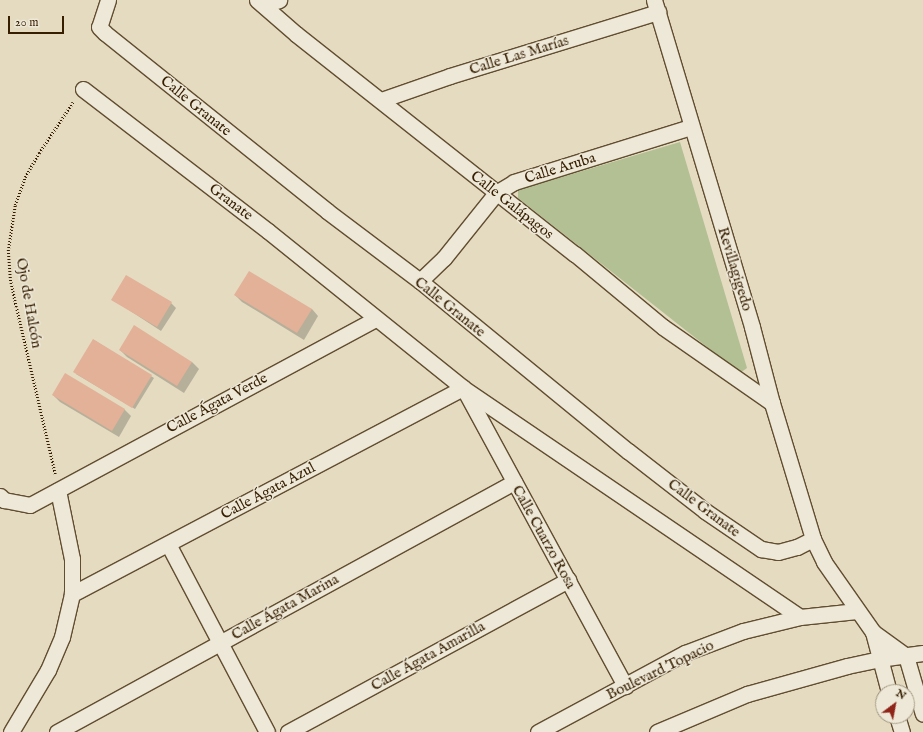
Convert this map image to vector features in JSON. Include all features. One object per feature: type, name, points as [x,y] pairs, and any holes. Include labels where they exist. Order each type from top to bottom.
[{"type":"street","name":"Calle Granate","points":[[108,0],[99,27],[321,206],[420,281],[628,451],[736,533],[760,549],[778,552],[797,547],[813,540]]},
{"type":"street","points":[[260,2],[279,0]]},
{"type":"street","name":"Calle Galápagos","points":[[260,2],[296,34],[382,100],[496,193],[575,254],[663,327],[772,403]]},
{"type":"street","name":"Calle Las Marías","points":[[382,100],[656,6]]},
{"type":"street","name":"Revillagigedo","points":[[656,6],[752,327],[772,403],[813,540],[824,562],[873,632]]},
{"type":"street","name":"Granate","points":[[83,89],[268,231],[376,319]]},
{"type":"street","name":"Calle Aruba","points":[[420,281],[444,258],[496,193],[514,182],[691,127]]},
{"type":"street","points":[[376,319],[463,388],[800,617]]},
{"type":"street","name":"Calle Ágata Verde","points":[[0,496],[4,500],[30,505],[376,319]]},
{"type":"street","name":"Calle Cuarzo Rosa","points":[[463,388],[625,686]]},
{"type":"street","name":"Calle Ágata Azul","points":[[72,594],[463,388]]},
{"type":"street","name":"Calle Ágata Marina","points":[[57,732],[514,482]]},
{"type":"street","points":[[11,732],[48,670],[62,638],[72,594],[72,559],[58,490]]},
{"type":"street","points":[[168,544],[267,732]]},
{"type":"street","name":"Calle Ágata Amarilla","points":[[288,732],[568,580]]},
{"type":"street","name":"Boulevard Topacio","points":[[538,732],[685,654],[743,631],[800,617],[858,611]]},
{"type":"street","points":[[873,632],[906,656],[923,714]]},
{"type":"street","points":[[873,632],[887,684]]},
{"type":"street","points":[[657,732],[747,694],[879,658],[923,653]]},
{"type":"path","name":"Ojo de Halcón","points":[[58,490],[16,307],[8,251],[15,206],[26,177],[39,153],[83,89]]},
{"type":"green space","points":[[680,142],[747,368],[740,373],[518,198],[518,190]]},
{"type":"building","points":[[249,271],[312,309],[297,333],[234,295]]},
{"type":"building","points":[[126,275],[172,302],[157,327],[111,300]]},
{"type":"building","points":[[134,325],[192,362],[177,386],[119,350]]},
{"type":"building","points":[[93,339],[152,375],[132,408],[73,372]]},
{"type":"building","points":[[65,373],[125,409],[112,431],[52,395]]}]
